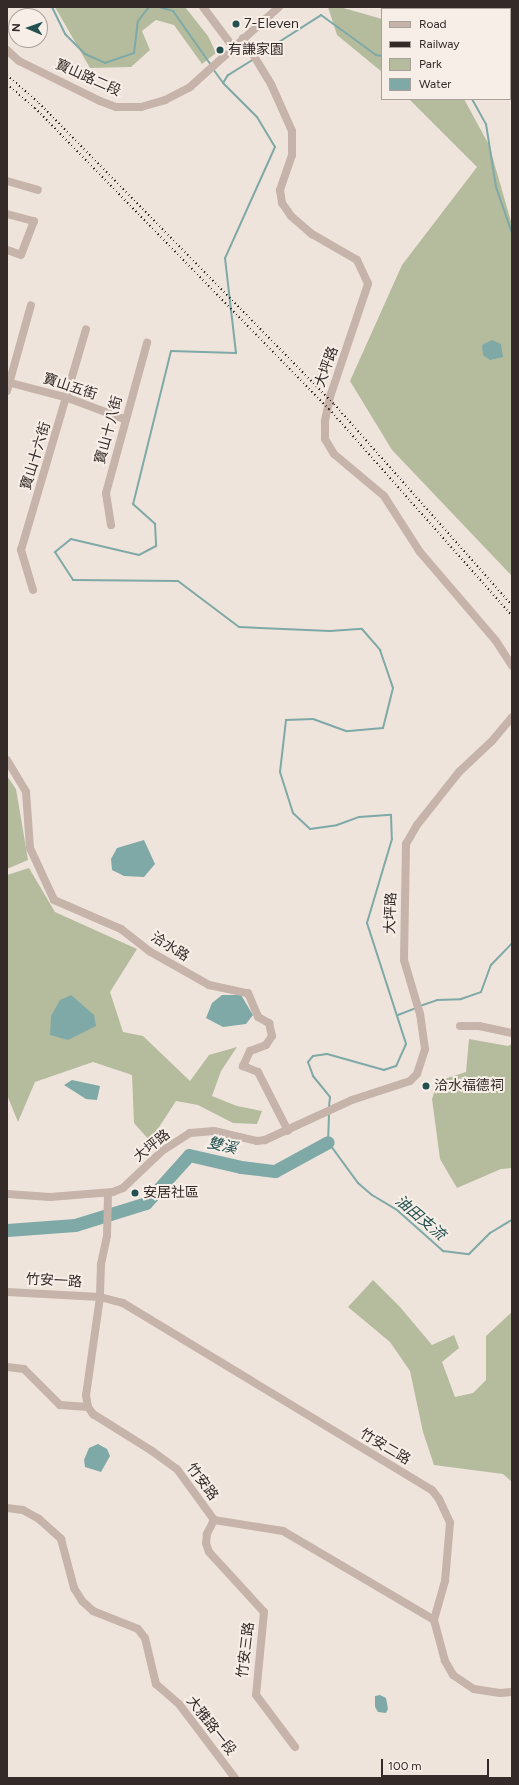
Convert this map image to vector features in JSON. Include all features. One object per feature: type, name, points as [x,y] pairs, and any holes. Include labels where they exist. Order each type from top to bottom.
[{"type":"street","points":[[204,7],[233,47],[279,7]]},
{"type":"street","name":"大坪路","points":[[243,38],[259,64],[292,131],[292,155],[280,190],[282,203],[290,216],[312,234],[358,260],[368,284],[330,398],[325,421],[325,438],[334,454],[384,496],[420,552],[496,641],[512,666]]},
{"type":"street","name":"寶山路二段","points":[[7,50],[19,61],[116,107],[141,107],[165,100],[190,87],[233,47]]},
{"type":"street","points":[[7,181],[38,190]]},
{"type":"street","points":[[7,214],[34,221],[21,255],[7,250]]},
{"type":"street","points":[[7,391],[8,382],[31,305]]},
{"type":"street","name":"寶山十六街","points":[[33,590],[21,550],[68,398],[86,329]]},
{"type":"street","name":"寶山十八街","points":[[111,525],[106,493],[124,420],[147,343]]},
{"type":"street","name":"寶山五街","points":[[8,382],[68,398],[124,420]]},
{"type":"street","name":"大坪路","points":[[7,1194],[50,1197],[108,1192],[123,1188],[162,1151],[190,1133],[214,1131],[257,1141],[288,1132],[312,1118],[352,1100],[400,1086],[417,1074],[424,1049],[420,1014],[406,972],[403,946],[406,844],[417,825],[460,772],[492,741],[512,717]]},
{"type":"street","name":"洽水路","points":[[7,760],[26,792],[30,848],[54,900],[121,929],[149,951],[209,985],[248,993],[258,1017],[269,1023],[272,1036],[266,1045],[250,1051],[242,1066],[258,1072],[288,1132]]},
{"type":"street","points":[[460,1026],[480,1026],[512,1033]]},
{"type":"street","points":[[7,1367],[24,1369],[60,1405],[88,1406],[86,1395],[100,1297],[101,1265],[107,1236],[108,1192]]},
{"type":"street","name":"竹安一路","points":[[7,1292],[100,1297]]},
{"type":"street","name":"竹安二路","points":[[100,1297],[123,1303],[432,1490],[439,1499],[450,1524],[445,1581],[434,1620]]},
{"type":"street","name":"竹安路","points":[[88,1406],[93,1414],[152,1450],[177,1470],[214,1520],[283,1531],[434,1620]]},
{"type":"street","name":"大雅路一段","points":[[7,1508],[23,1510],[39,1519],[61,1539],[74,1588],[82,1601],[97,1613],[138,1629],[145,1638],[156,1684],[179,1704],[235,1778]]},
{"type":"street","name":"竹安三路","points":[[214,1520],[206,1534],[206,1543],[209,1552],[264,1612],[256,1695],[295,1747]]},
{"type":"street","points":[[434,1620],[445,1661],[453,1675],[474,1689],[500,1693],[512,1692]]},
{"type":"green space","points":[[55,7],[185,7],[208,36],[216,53],[202,64],[174,25],[156,20],[142,31],[150,50],[131,67],[90,68]]},
{"type":"green space","points":[[328,7],[340,7],[381,19],[381,71],[337,35]]},
{"type":"green space","points":[[410,100],[465,100],[489,145],[512,225],[512,576],[392,450],[350,381],[402,265],[477,167]]},
{"type":"green space","points":[[7,776],[16,789],[28,860],[7,869]]},
{"type":"green space","points":[[29,868],[55,912],[137,949],[110,992],[123,1032],[143,1036],[190,1081],[209,1055],[237,1047],[221,1071],[212,1096],[237,1106],[262,1111],[257,1124],[233,1123],[198,1105],[176,1101],[150,1141],[134,1123],[132,1075],[93,1062],[35,1082],[18,1122],[7,1095],[7,875]]},
{"type":"green space","points":[[469,1039],[508,1046],[512,1044],[512,1168],[501,1169],[457,1188],[440,1159],[432,1099],[438,1081],[466,1072]]},
{"type":"green space","points":[[373,1280],[400,1307],[432,1345],[454,1335],[459,1348],[442,1362],[455,1397],[473,1393],[486,1380],[486,1336],[512,1312],[512,1482],[503,1474],[434,1465],[423,1432],[410,1371],[390,1342],[348,1307]]},
{"type":"water","points":[[492,340],[501,344],[503,357],[490,360],[483,355],[482,345]]},
{"type":"water","points":[[144,840],[155,864],[144,877],[124,876],[112,870],[111,859],[117,848]]},
{"type":"water","points":[[71,995],[94,1015],[96,1026],[68,1040],[50,1035],[51,1016],[60,1000]]},
{"type":"water","points":[[222,995],[241,995],[253,1015],[246,1024],[223,1027],[206,1018],[212,1003]]},
{"type":"water","points":[[72,1080],[100,1086],[97,1100],[86,1099],[64,1085]]},
{"type":"water","points":[[98,1444],[107,1449],[110,1456],[101,1472],[85,1467],[84,1460],[89,1448]]},
{"type":"water","points":[[380,1695],[386,1698],[388,1709],[386,1713],[378,1712],[375,1707],[375,1696]]},
{"type":"waterway","points":[[52,7],[65,34],[85,54],[105,63],[134,53],[138,21],[149,7]]},
{"type":"waterway","points":[[159,7],[173,11],[211,65]]},
{"type":"waterway","points":[[257,56],[321,15],[376,55],[381,56]]},
{"type":"waterway","points":[[254,59],[228,75],[223,83],[257,117],[275,147],[225,258],[236,353],[171,351],[133,504],[155,524],[156,546],[139,555],[71,539],[55,552],[73,580],[178,581],[239,627],[330,631],[362,629],[380,650],[393,688],[383,728],[346,731],[313,719],[286,720],[280,772],[293,813],[310,829],[337,825],[359,817],[391,815],[392,839],[367,923],[406,1044],[396,1066],[384,1070],[327,1054],[313,1056],[308,1062],[313,1076],[330,1097],[329,1107]]},
{"type":"waterway","points":[[213,69],[223,83]]},
{"type":"waterway","points":[[473,100],[486,124],[496,187],[512,233]]},
{"type":"waterway","points":[[420,1006],[437,1000],[461,999],[481,992],[491,965],[512,943]]},
{"type":"waterway","points":[[398,1015],[416,1008]]},
{"type":"waterway","name":"油田支流","points":[[329,1114],[328,1142],[358,1183],[372,1195],[397,1210],[443,1251],[469,1254],[490,1233],[512,1220]]},
{"type":"waterway","name":"雙溪","points":[[7,1230],[75,1225],[146,1203],[189,1155],[241,1167],[275,1171],[328,1142]]},
{"type":"railway","points":[[7,75],[39,103],[334,404],[512,605]]},
{"type":"railway","points":[[7,84],[35,108],[329,409],[512,616]]},
{"type":"place","name":"7-Eleven","points":[[236,24]]},
{"type":"place","name":"有謙家園","points":[[220,50]]},
{"type":"place","name":"洽水福德祠","points":[[426,1086]]},
{"type":"place","name":"安居社區","points":[[135,1193]]}]
